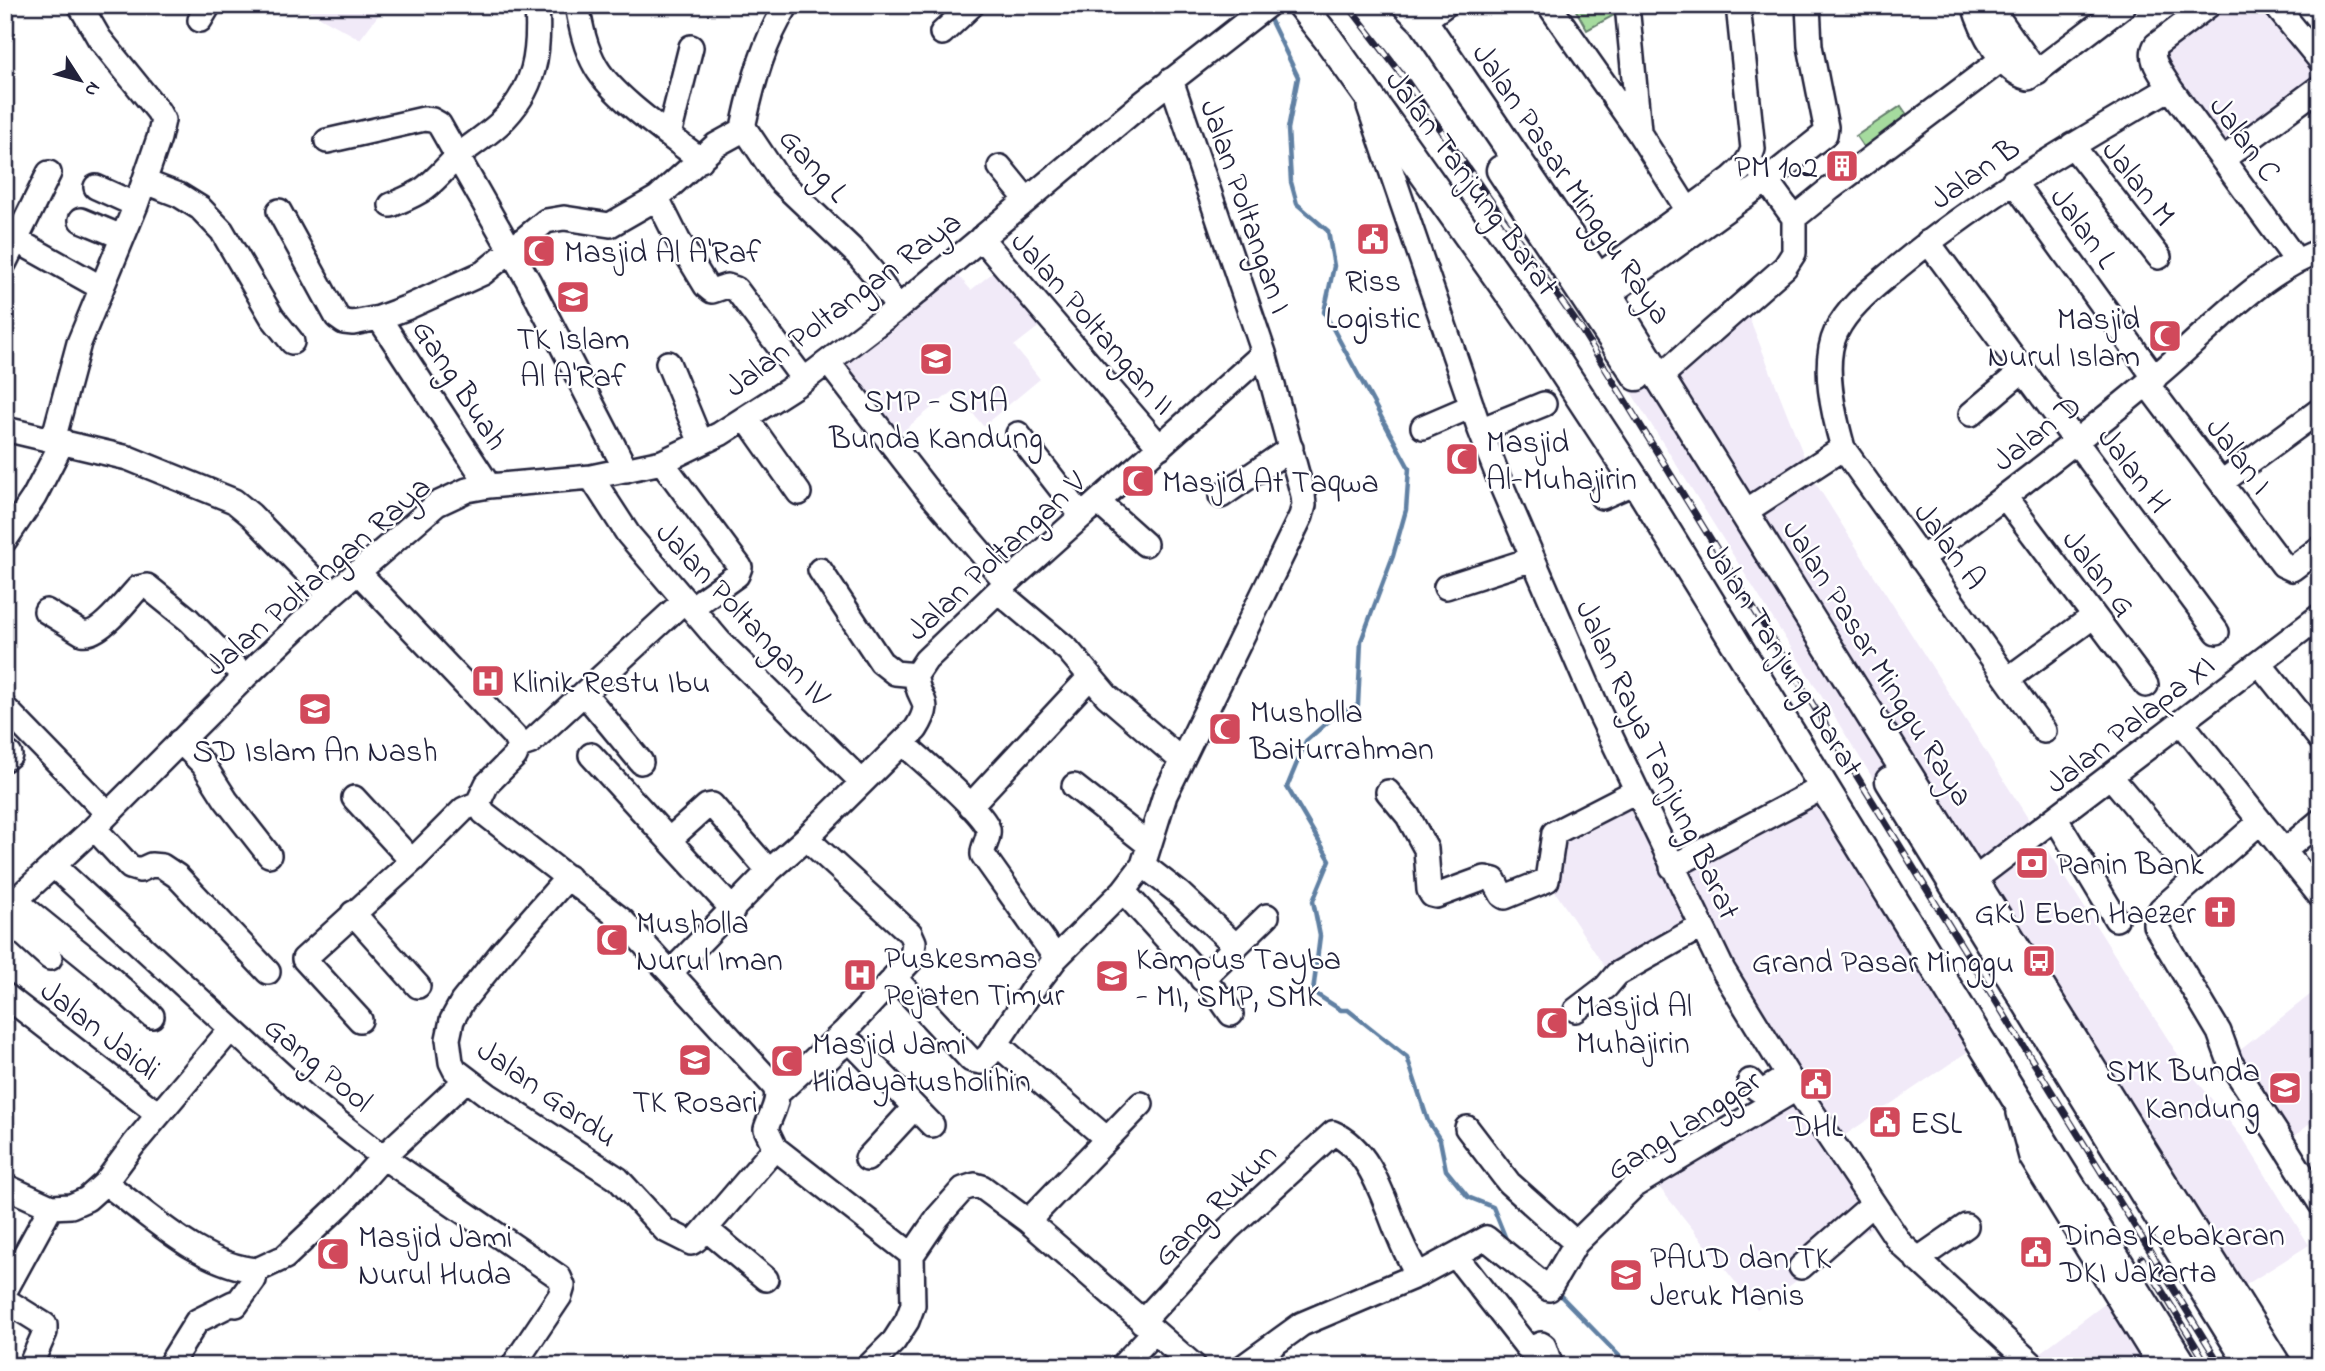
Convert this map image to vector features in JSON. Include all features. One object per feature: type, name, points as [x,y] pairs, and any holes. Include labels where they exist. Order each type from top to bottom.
[{"type":"main road","name":"Jalan Tanjung Barat","points":[[1301,5],[1540,336],[1636,482],[2183,1366]]},
{"type":"main road","name":"Jalan Pasar Minggu Raya","points":[[1390,5],[1686,436],[1743,513],[1975,879],[2277,1366]]},
{"type":"main road","name":"Jalan Pasar Minggu Raya","points":[[1425,11],[1660,377],[1686,436],[2251,1366]]},
{"type":"street","points":[[5,540],[34,497],[58,440],[79,343],[100,286],[136,205],[163,120],[99,38],[80,5]]},
{"type":"street","points":[[391,205],[423,190],[458,156],[499,124],[517,103],[537,58],[537,5]]},
{"type":"street","points":[[578,5],[582,31],[597,69],[615,90],[669,135],[709,153]]},
{"type":"street","name":"Gang L","points":[[787,5],[758,67],[745,129],[779,180],[858,256],[898,308]]},
{"type":"street","points":[[942,33],[972,5]]},
{"type":"street","points":[[1549,5],[1639,133],[1687,209]]},
{"type":"street","points":[[1628,5],[1639,133]]},
{"type":"street","points":[[1602,286],[1687,209],[1732,178],[1751,157],[1753,149],[1738,5]]},
{"type":"street","points":[[1602,286],[1775,174],[1824,136],[1826,127],[1810,46],[1808,5]]},
{"type":"street","points":[[1980,8],[2001,60],[2024,78],[2028,78],[2124,5]]},
{"type":"street","points":[[2170,88],[2153,60],[2152,49],[2209,5]]},
{"type":"street","points":[[2275,5],[2320,60]]},
{"type":"street","points":[[1980,8],[2037,73]]},
{"type":"street","name":"Jalan Poltangan Raya","points":[[9,909],[330,596],[437,503],[467,490],[489,485],[591,477],[662,462],[746,418],[804,380],[898,308],[1171,80],[1263,9]]},
{"type":"street","points":[[669,135],[691,47]]},
{"type":"street","points":[[1660,377],[1785,267],[1794,253],[1803,210],[2001,60]]},
{"type":"street","name":"Jalan Poltangan I","points":[[998,1045],[1032,990],[1056,958],[1123,891],[1146,855],[1165,795],[1181,760],[1301,516],[1303,495],[1264,353],[1171,80]]},
{"type":"street","points":[[2223,159],[2320,87]]},
{"type":"street","name":"Jalan B","points":[[1843,448],[1832,406],[1830,361],[1836,331],[1857,302],[1928,242],[2013,181],[2170,88]]},
{"type":"street","name":"Jalan C","points":[[2170,88],[2296,260]]},
{"type":"street","name":"Jalan Raya Tanjung Barat","points":[[1370,99],[1368,105],[1480,430],[1533,559],[1636,791],[1732,986],[1792,1082],[1900,1243],[2034,1366]]},
{"type":"street","points":[[327,141],[429,119],[439,124],[529,282],[626,470]]},
{"type":"street","points":[[279,211],[340,320],[353,323],[379,318],[483,273],[546,221],[564,218],[610,225],[657,198],[709,153],[745,129]]},
{"type":"street","name":"Jalan M","points":[[2072,145],[2158,257]]},
{"type":"street","points":[[1751,157],[1775,174],[1803,210]]},
{"type":"street","points":[[1000,167],[1027,200]]},
{"type":"street","points":[[5,262],[49,173]]},
{"type":"street","points":[[145,181],[179,195],[200,208],[222,231],[272,317],[292,342]]},
{"type":"street","name":"Jalan L","points":[[2013,181],[2151,381]]},
{"type":"street","points":[[96,187],[136,205]]},
{"type":"street","points":[[657,198],[706,286],[712,291],[727,286],[736,289],[804,380]]},
{"type":"street","points":[[81,220],[122,237]]},
{"type":"street","name":"Jalan Poltangan II","points":[[981,238],[1160,447]]},
{"type":"street","points":[[16,240],[100,286]]},
{"type":"street","name":"Jalan H","points":[[1928,242],[2217,632]]},
{"type":"street","name":"Jalan D","points":[[1921,559],[2005,497],[2151,381],[2246,298],[2296,260],[2320,251]]},
{"type":"street","name":"Gang Buah","points":[[379,318],[489,485]]},
{"type":"street","name":"Jalan Poltangan V","points":[[671,972],[769,871],[916,729],[926,710],[916,676],[926,660],[1003,587],[1264,353]]},
{"type":"street","points":[[828,362],[1003,587],[1068,650],[1107,696],[1181,760]]},
{"type":"street","points":[[668,363],[701,443]]},
{"type":"street","points":[[1972,414],[2023,370]]},
{"type":"street","name":"Jalan I","points":[[2151,381],[2283,565],[2292,569],[2320,548]]},
{"type":"street","points":[[1480,430],[1544,404]]},
{"type":"street","points":[[1423,427],[1472,406]]},
{"type":"street","points":[[2222,482],[2320,410]]},
{"type":"street","points":[[746,418],[799,493]]},
{"type":"street","points":[[5,429],[128,458],[234,501],[330,596]]},
{"type":"street","points":[[1018,434],[1090,509],[1145,544]]},
{"type":"street","points":[[1221,496],[1291,448]]},
{"type":"street","points":[[1743,513],[1843,448]]},
{"type":"street","name":"Jalan A","points":[[1843,448],[2044,731]]},
{"type":"street","points":[[359,1020],[304,959],[412,862],[464,810],[478,803],[487,784],[514,756],[519,746],[531,742],[687,604],[737,575],[740,567],[662,462]]},
{"type":"street","name":"Jalan Poltangan IV","points":[[591,477],[628,534],[720,642],[862,782]]},
{"type":"street","points":[[1602,498],[1636,482]]},
{"type":"street","name":"Jalan G","points":[[2005,497],[2146,685]]},
{"type":"street","points":[[1446,587],[1533,559]]},
{"type":"street","points":[[820,570],[881,662],[895,673],[916,676]]},
{"type":"street","points":[[358,572],[514,736],[519,746]]},
{"type":"street","points":[[46,611],[82,634],[88,635],[99,629],[138,588],[147,586],[189,620],[245,677]]},
{"type":"street","points":[[2008,679],[2094,616]]},
{"type":"street","name":"Jalan Palapa XI","points":[[1975,879],[2320,616]]},
{"type":"street","points":[[2259,663],[2320,739]]},
{"type":"street","points":[[970,806],[1090,677]]},
{"type":"street","points":[[584,693],[641,762]]},
{"type":"street","points":[[5,708],[101,821],[131,867],[140,870],[151,865],[162,866],[177,876],[268,972]]},
{"type":"street","points":[[2181,722],[2320,895]]},
{"type":"street","points":[[180,741],[203,764],[226,800],[268,855]]},
{"type":"street","points":[[903,743],[970,806],[988,831],[983,855],[1056,958]]},
{"type":"street","points":[[591,755],[733,910]]},
{"type":"street","points":[[2111,777],[2196,878]]},
{"type":"street","points":[[1074,786],[1146,855],[1179,893],[1236,946]]},
{"type":"street","points":[[1388,792],[1408,816],[1426,849],[1429,890],[1432,895],[1436,896],[1485,878],[1494,880],[1505,897],[1547,880],[1553,833],[1636,791]]},
{"type":"street","points":[[1672,867],[1816,791]]},
{"type":"street","points":[[354,798],[412,862]]},
{"type":"street","points":[[478,803],[484,813],[622,920],[778,1093]]},
{"type":"street","points":[[669,840],[707,806],[712,805],[769,871]]},
{"type":"street","points":[[2284,851],[2320,821]]},
{"type":"street","points":[[2052,822],[2116,919]]},
{"type":"street","points":[[2260,822],[2157,914],[2155,925],[2219,1032],[2230,1062],[2320,1203]]},
{"type":"street","points":[[806,838],[910,933],[914,942],[912,959],[844,1032],[778,1093],[766,1129],[775,1148],[912,1255]]},
{"type":"street","name":"Gang Pool","points":[[54,866],[307,1098],[383,1157],[559,1277],[563,1283],[560,1296],[517,1364]]},
{"type":"street","name":"Jalan Gardu","points":[[568,877],[476,983],[452,1020],[448,1054],[456,1070],[467,1079],[618,1179],[665,1230],[691,1243],[706,1229]]},
{"type":"street","points":[[1123,891],[1231,1014]]},
{"type":"street","points":[[9,909],[50,958]]},
{"type":"street","points":[[9,909],[101,970],[152,1016]]},
{"type":"street","points":[[353,914],[418,986]]},
{"type":"street","points":[[1202,979],[1268,916]]},
{"type":"street","points":[[1576,1010],[1617,974],[1702,926]]},
{"type":"street","points":[[894,977],[971,1060],[981,1062],[998,1045],[1107,1139]]},
{"type":"street","name":"Jalan Jaidi","points":[[5,995],[158,1114]]},
{"type":"street","points":[[5,1186],[51,1207],[80,1203],[105,1183],[158,1114],[230,1030]]},
{"type":"street","points":[[796,1076],[807,1081],[841,1047],[848,1044],[855,1046],[932,1125]]},
{"type":"street","points":[[105,1183],[195,1250],[213,1259],[248,1270],[257,1270],[285,1256],[342,1203],[383,1157],[467,1079]]},
{"type":"street","points":[[1750,1081],[1762,1091],[1792,1082]]},
{"type":"street","name":"Gang Langgar","points":[[1455,1255],[1487,1238],[1545,1288],[1553,1285],[1576,1244],[1635,1185],[1792,1082]]},
{"type":"street","points":[[2015,1097],[2031,1157],[2160,1366]]},
{"type":"street","points":[[1028,1221],[1141,1104]]},
{"type":"street","points":[[867,1159],[914,1108]]},
{"type":"street","points":[[1467,1128],[1509,1183],[1576,1244]]},
{"type":"street","name":"Gang Rukun","points":[[1122,1366],[1148,1327],[1228,1229],[1333,1133],[1349,1143],[1383,1193],[1399,1239],[1418,1275]]},
{"type":"street","points":[[766,1279],[706,1229],[775,1148]]},
{"type":"street","points":[[869,1366],[894,1341],[907,1321],[913,1305],[912,1255],[938,1217],[963,1189],[969,1186],[982,1187],[1028,1221],[1194,1366]]},
{"type":"street","points":[[1801,1267],[1873,1204]]},
{"type":"street","points":[[5,1291],[51,1207]]},
{"type":"street","points":[[1917,1260],[1966,1226]]},
{"type":"street","points":[[1244,1366],[1302,1324],[1418,1275],[1455,1255],[1527,1347],[1530,1349],[1541,1344],[1545,1346],[1551,1366]]},
{"type":"street","points":[[169,1366],[197,1321],[232,1303],[236,1305],[254,1280],[248,1270]]},
{"type":"street","points":[[5,1300],[45,1325],[45,1332],[30,1366]]},
{"type":"shaded area","points":[[298,5],[386,5],[360,39]]},
{"type":"shaded area","points":[[2217,5],[2270,5],[2320,70],[2320,80],[2225,151],[2155,52]]},
{"type":"shaded area","name":"SMP - SMA Bunda Kandung","points":[[1001,266],[1046,321],[1014,346],[1040,379],[983,426],[954,390],[888,443],[831,372],[955,272],[971,290]]},
{"type":"shaded area","points":[[1749,317],[1813,479],[2183,1063],[2244,1140],[2309,1245],[2206,1310],[1629,389]]},
{"type":"shaded area","points":[[1831,780],[1992,1035],[1829,1146],[1880,1221],[1757,1309],[1659,1187],[1791,1106],[1700,941],[1614,981],[1550,884],[1553,848],[1650,790],[1683,852]]},
{"type":"shaded area","name":"SMK Bunda Kandung","points":[[2320,987],[2320,1116],[2291,1139],[2229,1059]]},
{"type":"shaded area","points":[[2138,1279],[2191,1366],[2022,1366]]},
{"type":"green space","points":[[1573,5],[1613,5],[1618,13],[1587,30]]},
{"type":"green space","points":[[1901,106],[1914,125],[1869,155],[1856,136]]},
{"type":"waterway","points":[[1268,15],[1298,77],[1288,129],[1291,182],[1297,204],[1328,231],[1334,266],[1324,312],[1409,468],[1406,510],[1393,556],[1361,641],[1358,705],[1331,719],[1306,741],[1287,787],[1330,860],[1313,901],[1320,936],[1313,992],[1341,1010],[1348,1010],[1407,1057],[1428,1121],[1440,1140],[1446,1170],[1468,1197],[1493,1207],[1508,1244]]},
{"type":"waterway","points":[[1556,1291],[1629,1366]]},
{"type":"waterway","points":[[1715,1366],[1717,1363],[1722,1366]]},
{"type":"railway","points":[[1348,5],[1408,83],[1581,329],[2221,1366]]},
{"type":"railway","points":[[2142,1258],[2208,1366]]},
{"type":"place","name":"PM 102","points":[[1842,166]]},
{"type":"place","name":"Riss Logistic","points":[[1373,239]]},
{"type":"place","name":"Masjid Al A'Raf","points":[[539,251]]},
{"type":"place","name":"TK Islam Al A'Raf","points":[[573,297]]},
{"type":"place","name":"Masjid Nurul Islam","points":[[2165,336]]},
{"type":"place","name":"SMP - SMA Bunda Kandung","points":[[936,359]]},
{"type":"place","name":"Masjid Al-Muhajirin","points":[[1462,459]]},
{"type":"place","name":"Masjid At Taqwa","points":[[1138,481]]},
{"type":"place","name":"Klinik Restu Ibu","points":[[488,681]]},
{"type":"place","name":"SD Islam An Nash","points":[[315,709]]},
{"type":"place","name":"Musholla Baiturrahman","points":[[1225,729]]},
{"type":"place","name":"Panin Bank","points":[[2032,863]]},
{"type":"place","name":"GKJ Eben Haezer","points":[[2220,912]]},
{"type":"place","name":"Musholla Nurul Iman","points":[[612,940]]},
{"type":"place","name":"Grand Pasar Minggu","points":[[2039,961]]},
{"type":"place","name":"Puskesmas Pejaten Timur","points":[[860,975]]},
{"type":"place","name":"Kampus Tayba - MI, SMP, SMK","points":[[1112,976]]},
{"type":"place","name":"Masjid Al Muhajirin","points":[[1552,1023]]},
{"type":"place","name":"TK Rosari","points":[[695,1060]]},
{"type":"place","name":"Masjid Jami Hidayatusholihin","points":[[787,1061]]},
{"type":"place","name":"DHL","points":[[1816,1084]]},
{"type":"place","name":"SMK Bunda Kandung","points":[[2285,1088]]},
{"type":"place","name":"ESL","points":[[1885,1122]]},
{"type":"place","name":"Dinas Kebakaran DKI Jakarta","points":[[2036,1252]]},
{"type":"place","name":"Masjid Jami Nurul Huda","points":[[333,1254]]},
{"type":"place","name":"PAUD dan TK Jeruk Manis","points":[[1626,1275]]}]
